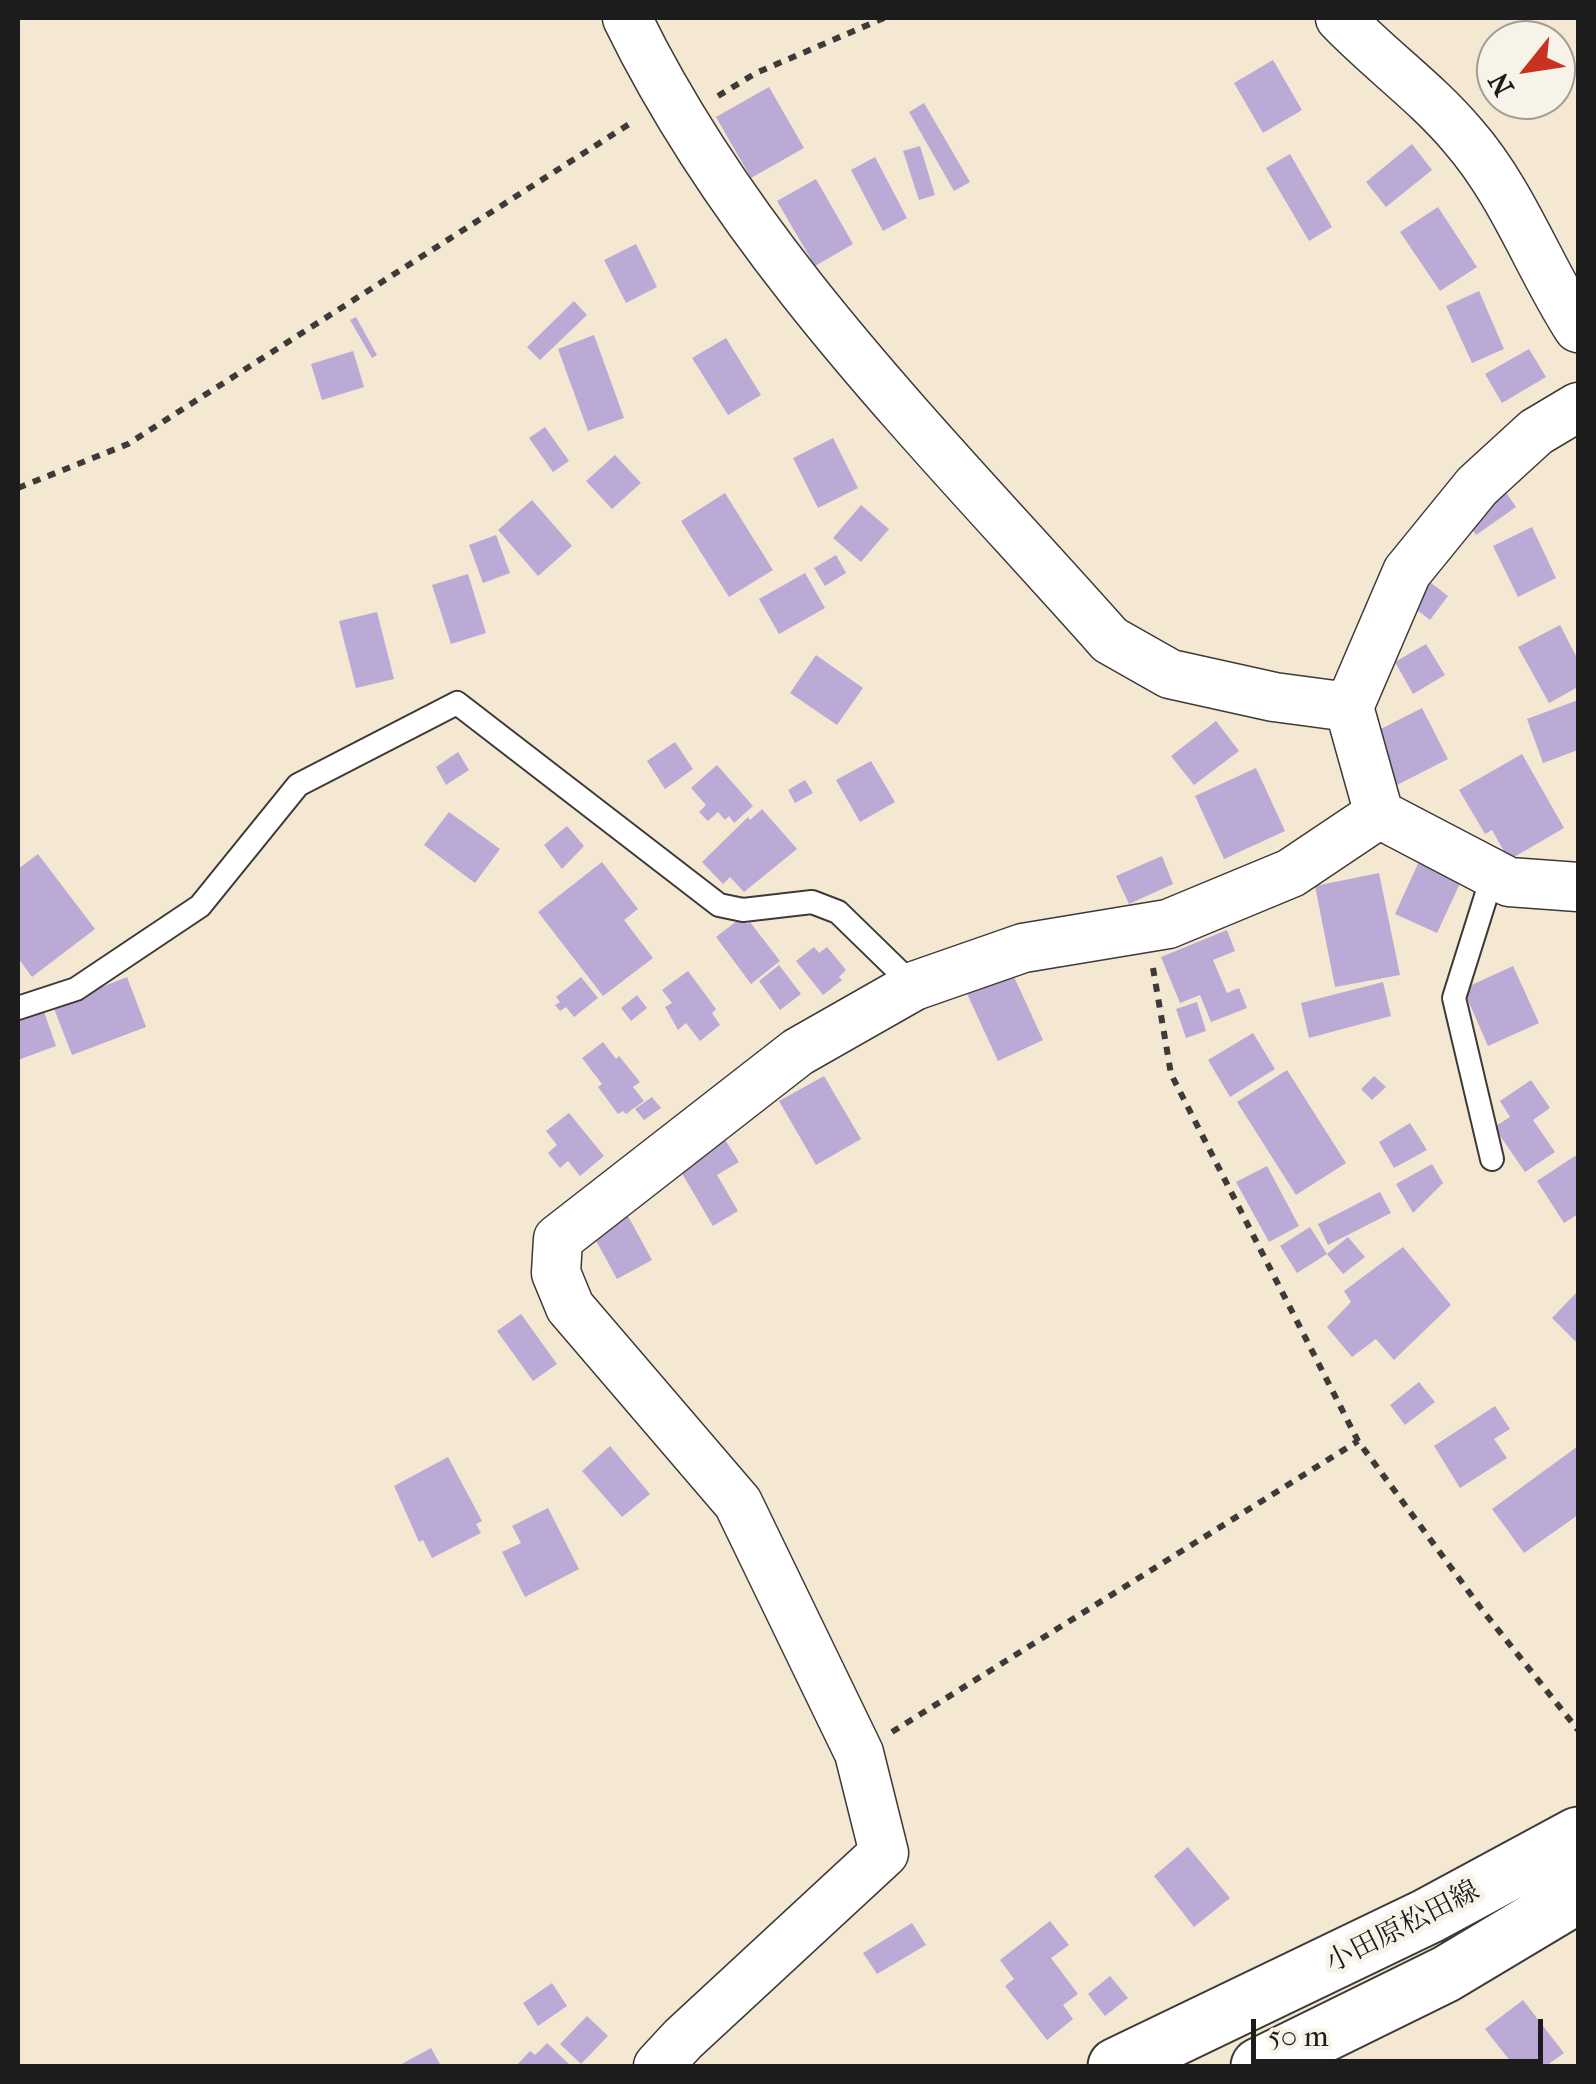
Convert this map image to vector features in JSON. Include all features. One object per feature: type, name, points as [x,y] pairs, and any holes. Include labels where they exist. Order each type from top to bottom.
[{"type":"main road","name":"小田原松田線","points":[[1116,2066],[1397,1931],[1578,1835]]},
{"type":"main road","name":"小田原松田線","points":[[1259,2066],[1446,1974],[1578,1895]]},
{"type":"street","points":[[627,18],[676,108],[743,209],[825,320],[1110,640],[1170,674],[1350,707]]},
{"type":"street","points":[[1340,18],[1465,138],[1525,227],[1578,328]]},
{"type":"street","points":[[1578,407],[1536,432],[1477,486],[1407,572],[1350,707],[1379,814],[1509,882],[1578,887]]},
{"type":"street","points":[[658,2066],[884,1853],[858,1753],[738,1503],[570,1306],[556,1274],[558,1239],[798,1052],[914,986],[1024,948],[1168,924],[1290,873],[1379,814]]},
{"type":"lane","points":[[18,1008],[76,989],[200,906],[298,786],[457,703],[719,905],[742,910],[812,902],[838,912],[914,986]]},
{"type":"lane","points":[[1492,1158],[1454,998],[1493,874]]},
{"type":"path","points":[[18,488],[128,444],[676,108],[884,18]]},
{"type":"path","points":[[1146,927],[1171,1074],[1358,1441],[1480,1607],[1578,1730]]},
{"type":"path","points":[[858,1753],[1358,1441]]},
{"type":"building","points":[[1273,60],[1302,110],[1263,133],[1234,83]]},
{"type":"building","points":[[769,87],[804,148],[751,178],[716,117]]},
{"type":"building","points":[[924,103],[970,182],[954,191],[909,112]]},
{"type":"building","points":[[1412,144],[1432,170],[1386,207],[1366,182]]},
{"type":"building","points":[[920,146],[935,195],[919,200],[903,151]]},
{"type":"building","points":[[1290,154],[1332,227],[1309,241],[1266,168]]},
{"type":"building","points":[[875,157],[907,218],[883,231],[851,170]]},
{"type":"building","points":[[816,179],[853,244],[815,266],[777,201]]},
{"type":"building","points":[[1438,207],[1477,267],[1440,291],[1400,232]]},
{"type":"building","points":[[636,244],[657,287],[626,303],[604,260]]},
{"type":"building","points":[[1479,291],[1504,349],[1472,363],[1446,306]]},
{"type":"building","points":[[574,301],[587,315],[540,360],[527,347]]},
{"type":"building","points":[[356,317],[377,355],[372,358],[350,320]]},
{"type":"building","points":[[594,335],[624,418],[588,431],[558,349]]},
{"type":"building","points":[[726,338],[761,395],[728,415],[692,358]]},
{"type":"building","points":[[1529,349],[1546,377],[1502,403],[1485,374]]},
{"type":"building","points":[[353,351],[364,387],[322,400],[311,364]]},
{"type":"building","points":[[545,427],[569,461],[553,472],[529,438]]},
{"type":"building","points":[[833,438],[858,488],[818,508],[793,458]]},
{"type":"building","points":[[615,455],[641,483],[612,509],[586,481]]},
{"type":"building","points":[[1501,485],[1516,507],[1476,535],[1461,513]]},
{"type":"building","points":[[725,493],[773,570],[729,597],[681,521]]},
{"type":"building","points":[[532,500],[572,546],[538,576],[498,530]]},
{"type":"building","points":[[861,505],[889,529],[861,562],[833,538]]},
{"type":"building","points":[[1532,527],[1556,578],[1518,597],[1493,546]]},
{"type":"building","points":[[496,535],[510,573],[483,583],[469,545]]},
{"type":"building","points":[[836,555],[846,573],[825,586],[814,568]]},
{"type":"building","points":[[805,573],[825,608],[779,634],[759,599]]},
{"type":"building","points":[[468,574],[486,633],[451,644],[432,585]]},
{"type":"building","points":[[1426,579],[1448,596],[1430,620],[1408,603]]},
{"type":"building","points":[[377,612],[394,679],[356,688],[339,621]]},
{"type":"building","points":[[1560,625],[1578,660],[1578,687],[1549,703],[1518,647]]},
{"type":"building","points":[[1426,644],[1445,675],[1413,694],[1395,662]]},
{"type":"building","points":[[816,655],[863,688],[837,725],[790,693]]},
{"type":"building","points":[[1578,700],[1578,750],[1543,763],[1527,719]]},
{"type":"building","points":[[1422,708],[1448,759],[1395,786],[1369,735]]},
{"type":"building","points":[[1216,721],[1239,751],[1194,785],[1171,756]]},
{"type":"building","points":[[675,742],[693,769],[665,789],[647,761]]},
{"type":"building","points":[[458,752],[469,770],[446,785],[436,767]]},
{"type":"building","points":[[1522,754],[1564,828],[1509,860],[1492,830],[1485,834],[1459,790]]},
{"type":"building","points":[[871,761],[895,802],[860,822],[836,780]]},
{"type":"building","points":[[717,765],[753,806],[734,823],[718,812],[708,821],[699,812],[706,805],[691,788]]},
{"type":"building","points":[[1256,768],[1285,831],[1224,859],[1195,796]]},
{"type":"building","points":[[805,780],[813,793],[795,803],[788,790]]},
{"type":"building","points":[[762,809],[797,849],[744,892],[730,877],[723,884],[702,862],[748,817],[750,820]]},
{"type":"building","points":[[449,812],[500,849],[475,883],[424,845]]},
{"type":"building","points":[[567,826],[584,846],[562,869],[544,845]]},
{"type":"building","points":[[38,854],[95,929],[32,977],[18,958],[18,869]]},
{"type":"building","points":[[1162,856],[1173,884],[1129,904],[1116,876]]},
{"type":"building","points":[[1421,857],[1463,877],[1437,933],[1395,914]]},
{"type":"building","points":[[602,862],[638,909],[624,920],[653,958],[603,996],[538,912]]},
{"type":"building","points":[[1379,873],[1400,975],[1335,987],[1315,886]]},
{"type":"building","points":[[742,917],[780,961],[751,984],[716,937]]},
{"type":"building","points":[[1227,930],[1235,951],[1213,960],[1227,993],[1239,988],[1247,1008],[1211,1022],[1200,995],[1180,1003],[1161,957]]},
{"type":"building","points":[[814,947],[819,953],[827,947],[846,970],[839,977],[842,980],[823,995],[796,961]]},
{"type":"building","points":[[779,965],[801,994],[780,1010],[759,981]]},
{"type":"building","points":[[1513,966],[1539,1023],[1488,1046],[1463,989]]},
{"type":"building","points":[[1010,968],[1043,1040],[998,1061],[963,985]]},
{"type":"building","points":[[688,971],[716,1009],[712,1013],[720,1025],[700,1041],[686,1023],[678,1030],[665,1007],[672,1003],[662,990]]},
{"type":"building","points":[[127,977],[146,1027],[72,1055],[53,1006]]},
{"type":"building","points":[[581,977],[598,998],[574,1017],[566,1007],[560,1011],[555,1005],[560,1002],[556,997]]},
{"type":"building","points":[[1383,982],[1391,1016],[1309,1038],[1301,1003]]},
{"type":"building","points":[[637,995],[647,1008],[631,1021],[621,1008]]},
{"type":"building","points":[[1197,1002],[1206,1031],[1186,1038],[1176,1009]]},
{"type":"building","points":[[43,1009],[56,1046],[18,1060],[18,1018]]},
{"type":"building","points":[[1253,1033],[1275,1069],[1230,1097],[1208,1060]]},
{"type":"building","points":[[603,1042],[640,1082],[633,1087],[644,1101],[626,1114],[618,1114],[582,1058]]},
{"type":"building","points":[[1287,1070],[1346,1163],[1296,1195],[1237,1102]]},
{"type":"building","points":[[824,1076],[861,1139],[816,1165],[779,1101]]},
{"type":"building","points":[[1374,1076],[1386,1087],[1372,1100],[1361,1089]]},
{"type":"building","points":[[1531,1080],[1550,1108],[1533,1120],[1555,1152],[1525,1172],[1494,1127],[1510,1117],[1500,1101]]},
{"type":"building","points":[[652,1097],[661,1108],[644,1120],[635,1109]]},
{"type":"building","points":[[569,1113],[604,1156],[580,1176],[568,1161],[560,1168],[548,1153],[557,1145],[546,1131]]},
{"type":"building","points":[[1410,1123],[1427,1150],[1394,1168],[1379,1142]]},
{"type":"building","points":[[721,1133],[739,1162],[717,1175],[738,1211],[713,1226],[674,1160]]},
{"type":"building","points":[[1578,1154],[1578,1214],[1564,1223],[1537,1181]]},
{"type":"building","points":[[1432,1164],[1443,1183],[1413,1213],[1396,1184]]},
{"type":"building","points":[[1267,1166],[1299,1226],[1269,1242],[1236,1182]]},
{"type":"building","points":[[1380,1192],[1391,1213],[1328,1245],[1318,1224]]},
{"type":"building","points":[[623,1207],[652,1260],[617,1279],[588,1226]]},
{"type":"building","points":[[1310,1227],[1327,1254],[1297,1273],[1280,1246]]},
{"type":"building","points":[[1348,1237],[1365,1257],[1343,1274],[1327,1254]]},
{"type":"building","points":[[1403,1247],[1451,1305],[1394,1360],[1376,1339],[1352,1357],[1327,1327],[1351,1302],[1344,1291]]},
{"type":"building","points":[[1578,1291],[1578,1344],[1552,1318]]},
{"type":"building","points":[[521,1314],[557,1364],[533,1381],[497,1331]]},
{"type":"building","points":[[1419,1382],[1435,1402],[1405,1425],[1390,1405]]},
{"type":"building","points":[[1495,1406],[1510,1429],[1494,1439],[1507,1458],[1460,1488],[1434,1446]]},
{"type":"building","points":[[610,1446],[650,1494],[622,1517],[582,1471]]},
{"type":"building","points":[[1578,1446],[1578,1515],[1524,1553],[1492,1509]]},
{"type":"building","points":[[448,1457],[482,1521],[476,1524],[481,1533],[432,1558],[423,1540],[419,1542],[394,1486]]},
{"type":"building","points":[[548,1508],[579,1569],[525,1597],[502,1552],[521,1543],[512,1526]]},
{"type":"building","points":[[1188,1847],[1230,1898],[1194,1927],[1154,1876]]},
{"type":"building","points":[[1050,1921],[1069,1945],[1051,1958],[1078,1994],[1063,2005],[1073,2019],[1047,2040],[1005,1986],[1014,1979],[1000,1960]]},
{"type":"building","points":[[912,1923],[926,1945],[877,1974],[863,1953]]},
{"type":"building","points":[[1110,1976],[1128,1998],[1105,2016],[1088,1994]]},
{"type":"building","points":[[552,1983],[567,2006],[538,2026],[523,2003]]},
{"type":"building","points":[[1523,2000],[1564,2053],[1546,2066],[1514,2066],[1485,2029]]},
{"type":"building","points":[[587,2016],[608,2036],[581,2064],[560,2044]]},
{"type":"building","points":[[547,2043],[571,2066],[516,2066],[530,2051],[535,2055]]},
{"type":"building","points":[[431,2048],[441,2066],[398,2066]]}]
